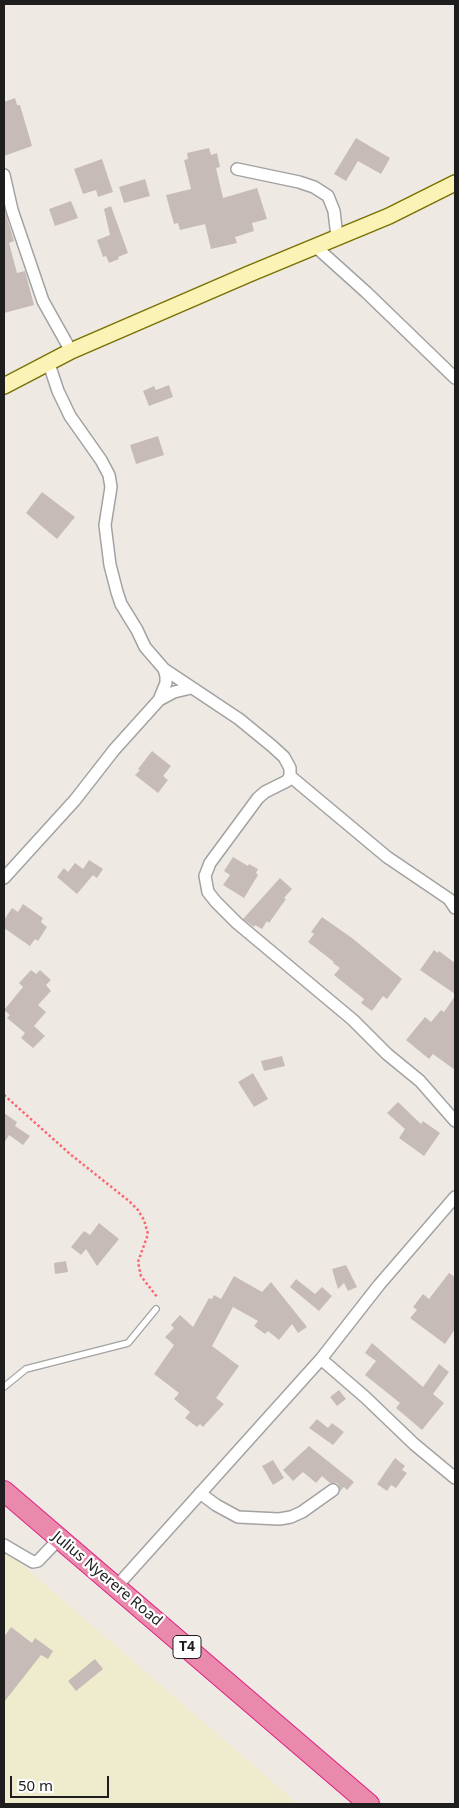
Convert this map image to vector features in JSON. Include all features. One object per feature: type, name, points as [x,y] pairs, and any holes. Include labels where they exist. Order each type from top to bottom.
[{"type":"highway","name":"Julius Nyerere Road","points":[[4,1491],[361,1800]]},
{"type":"main road","points":[[4,386],[71,351],[249,274],[390,216],[455,183]]},
{"type":"street","points":[[237,169],[299,182],[328,196],[334,211],[338,237]]},
{"type":"street","points":[[4,175],[12,210],[43,301],[71,351]]},
{"type":"street","points":[[316,247],[366,292],[455,378]]},
{"type":"street","points":[[48,364],[70,416],[101,460],[109,475],[111,487],[105,518],[106,542],[112,574],[121,604],[137,630],[144,647],[164,669],[239,719],[272,746],[290,768],[290,776],[286,781],[258,798],[210,863],[205,876],[208,892],[237,923],[353,1020],[387,1054],[420,1081],[455,1121]]},
{"type":"street","points":[[4,878],[75,800],[114,750],[159,700],[166,684],[164,669]]},
{"type":"street","points":[[159,700],[174,692],[192,688]]},
{"type":"street","points":[[290,776],[388,857],[449,899],[455,908]]},
{"type":"street","points":[[116,1587],[321,1359],[379,1285],[455,1197]]},
{"type":"street","points":[[321,1359],[365,1397],[414,1444],[455,1478]]},
{"type":"street","points":[[200,1493],[216,1505],[238,1517],[279,1519],[291,1517],[302,1512],[333,1490]]},
{"type":"street","points":[[4,1545],[33,1562],[38,1561],[59,1539]]},
{"type":"lane","points":[[4,1387],[26,1369],[128,1343],[156,1308]]},
{"type":"path","points":[[4,1095],[70,1154],[138,1210],[144,1220],[148,1234],[138,1262],[141,1276],[157,1297]]},
{"type":"shaded area","points":[[4,1549],[298,1804],[4,1804]]},
{"type":"building","points":[[15,98],[17,105],[20,105],[32,146],[4,156],[4,102]]},
{"type":"building","points":[[356,138],[390,158],[381,174],[358,161],[346,181],[334,174]]},
{"type":"building","points":[[209,148],[211,155],[217,153],[220,167],[216,168],[223,198],[257,188],[267,219],[252,223],[254,231],[235,237],[237,243],[211,249],[205,224],[180,230],[178,223],[174,224],[166,195],[191,189],[184,160],[188,159],[187,153]]},
{"type":"building","points":[[102,159],[113,192],[98,197],[96,190],[83,194],[74,169]]},
{"type":"building","points":[[145,179],[150,196],[124,203],[119,187]]},
{"type":"building","points":[[71,201],[78,218],[55,226],[49,209]]},
{"type":"building","points":[[111,206],[128,253],[109,263],[106,256],[103,257],[97,240],[110,235],[104,209]]},
{"type":"building","points":[[4,208],[14,241],[9,243],[17,273],[25,271],[34,305],[4,313]]},
{"type":"building","points":[[169,385],[173,397],[149,406],[143,391],[154,386],[156,390]]},
{"type":"building","points":[[158,436],[164,455],[136,464],[130,445]]},
{"type":"building","points":[[42,492],[75,517],[57,539],[26,513]]},
{"type":"building","points":[[152,751],[171,766],[163,776],[168,780],[158,793],[135,775]]},
{"type":"building","points":[[233,857],[248,866],[249,864],[258,869],[256,873],[258,875],[244,898],[223,885],[230,875],[224,871]]},
{"type":"building","points":[[89,860],[103,869],[97,878],[93,875],[77,894],[57,877],[64,868],[68,872],[75,863],[83,869]]},
{"type":"building","points":[[280,878],[292,889],[284,898],[286,899],[269,923],[267,921],[262,929],[255,925],[254,927],[243,919]]},
{"type":"building","points":[[23,904],[43,918],[41,922],[47,927],[38,941],[35,939],[30,946],[4,928],[4,920],[12,908],[18,912]]},
{"type":"building","points":[[322,917],[352,938],[402,979],[387,999],[383,996],[372,1011],[361,1003],[364,999],[334,975],[340,968],[308,942],[314,934],[311,932]]},
{"type":"building","points":[[434,950],[438,953],[439,951],[455,963],[455,994],[420,970]]},
{"type":"building","points":[[31,970],[36,974],[40,970],[51,980],[46,985],[51,991],[38,1005],[46,1012],[34,1026],[45,1036],[33,1048],[21,1038],[25,1033],[7,1018],[10,1015],[4,1010],[23,987],[19,983]]},
{"type":"building","points":[[455,996],[455,1070],[433,1054],[429,1059],[406,1040],[425,1017],[431,1022],[441,1010],[444,1012]]},
{"type":"building","points":[[282,1056],[285,1066],[264,1071],[261,1061]]},
{"type":"building","points":[[253,1073],[268,1099],[254,1107],[238,1082]]},
{"type":"building","points":[[398,1102],[421,1124],[423,1121],[440,1133],[424,1156],[399,1138],[405,1129],[387,1113]]},
{"type":"building","points":[[4,1113],[17,1122],[15,1126],[30,1136],[23,1145],[9,1135],[4,1143]]},
{"type":"building","points":[[99,1223],[119,1239],[97,1266],[86,1249],[81,1255],[71,1247],[84,1231],[90,1235]]},
{"type":"building","points":[[66,1261],[68,1272],[55,1274],[54,1263]]},
{"type":"building","points":[[346,1265],[357,1287],[348,1291],[344,1283],[338,1289],[332,1269]]},
{"type":"building","points":[[449,1273],[455,1277],[455,1329],[445,1344],[410,1318],[417,1310],[413,1307],[423,1294],[429,1299]]},
{"type":"building","points":[[234,1276],[262,1292],[271,1282],[307,1327],[298,1333],[292,1324],[279,1340],[268,1331],[265,1334],[254,1326],[258,1321],[233,1307],[212,1346],[239,1366],[216,1398],[224,1404],[203,1427],[200,1424],[197,1427],[185,1418],[190,1412],[174,1399],[179,1393],[154,1374],[174,1345],[165,1337],[174,1328],[171,1325],[180,1315],[193,1327],[209,1298],[212,1299],[214,1295],[221,1299]]},
{"type":"building","points":[[296,1279],[315,1294],[322,1287],[332,1296],[319,1311],[290,1287]]},
{"type":"building","points":[[372,1343],[423,1387],[439,1364],[449,1372],[433,1394],[444,1403],[422,1430],[396,1408],[400,1403],[365,1375],[376,1361],[365,1353]]},
{"type":"building","points":[[339,1390],[346,1399],[337,1406],[330,1397]]},
{"type":"building","points":[[317,1419],[328,1428],[332,1423],[344,1432],[333,1445],[309,1428]]},
{"type":"building","points":[[309,1446],[354,1482],[347,1490],[344,1487],[340,1491],[337,1483],[330,1483],[322,1476],[316,1483],[303,1472],[293,1481],[283,1470]]},
{"type":"building","points":[[395,1458],[405,1466],[402,1470],[407,1473],[396,1488],[391,1485],[387,1491],[377,1484]]},
{"type":"building","points":[[273,1460],[284,1478],[273,1485],[262,1466]]},
{"type":"building","points":[[11,1627],[32,1643],[35,1638],[53,1651],[48,1659],[41,1655],[4,1702],[4,1637]]},
{"type":"building","points":[[95,1659],[103,1669],[76,1691],[68,1681]]}]
